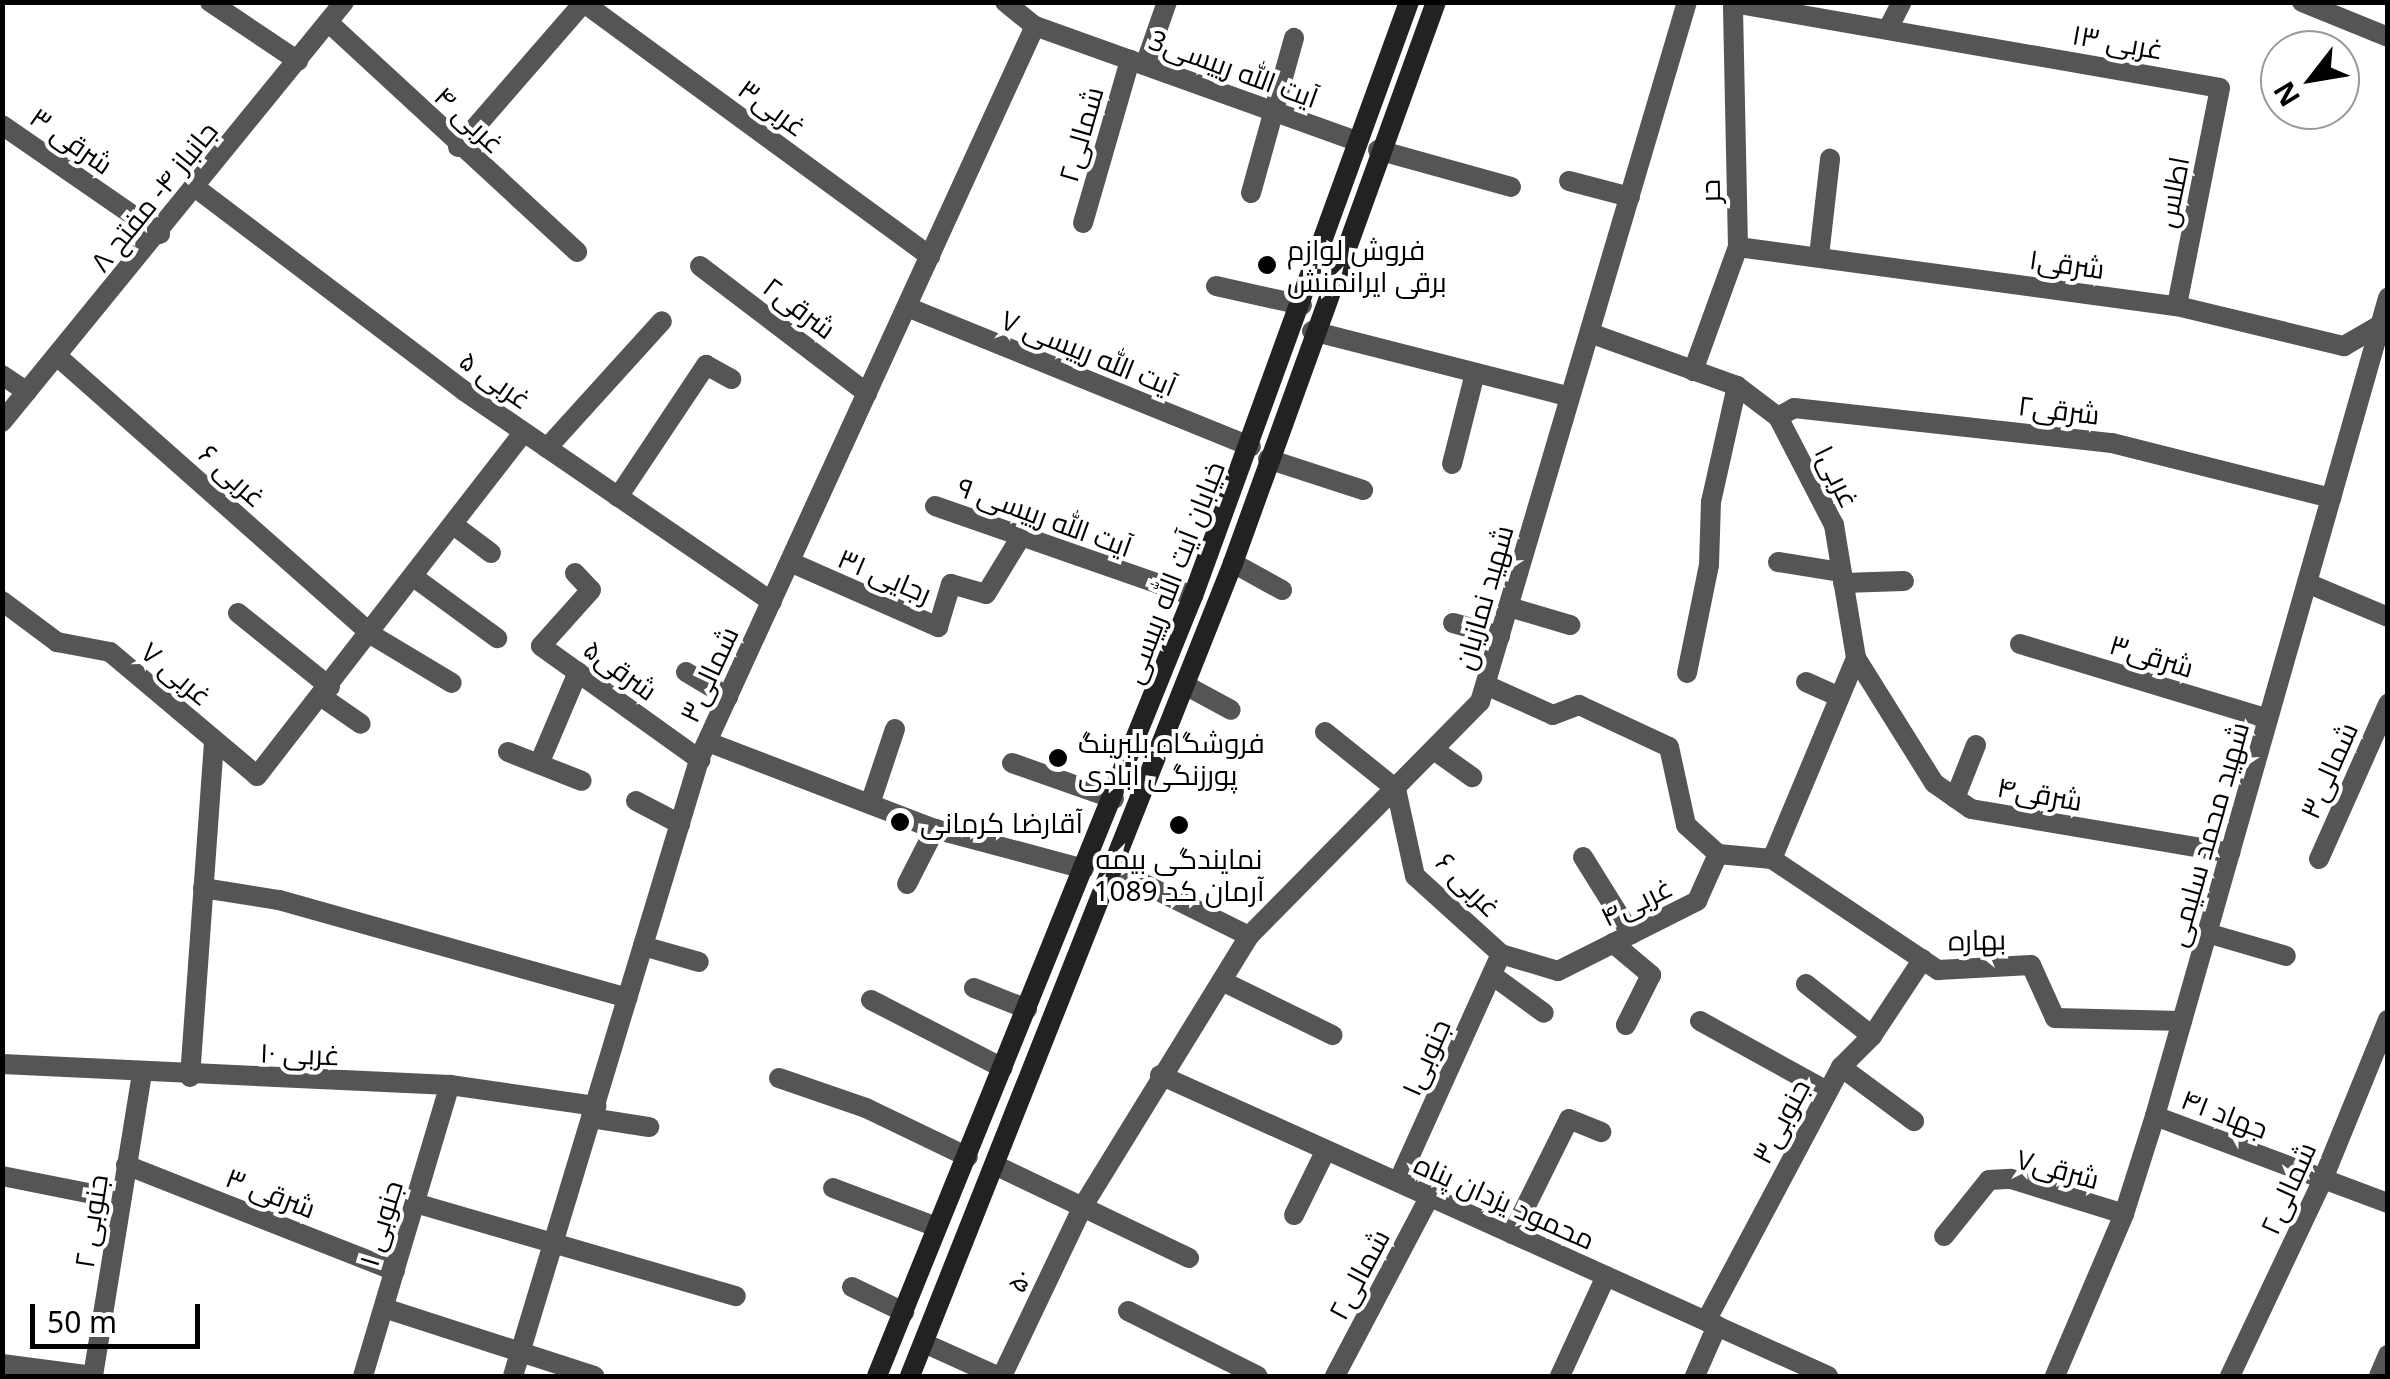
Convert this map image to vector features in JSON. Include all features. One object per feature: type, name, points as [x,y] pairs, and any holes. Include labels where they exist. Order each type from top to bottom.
[{"type":"main road","name":"خیابان آیت الله رییسی","points":[[910,1376],[1056,1021],[1233,563],[1259,453],[1302,304],[1409,2]]},
{"type":"main road","name":"خیابان آیت الله رییسی","points":[[877,1376],[1114,799],[1193,596],[1312,331],[1436,2]]},
{"type":"main road","points":[[1028,1009],[1056,1021]]},
{"type":"street","points":[[210,2],[298,60]]},
{"type":"street","name":"جانباز ۴- مفتح ۸","points":[[2,422],[160,234],[344,2]]},
{"type":"street","name":"آیت الله رییسی3","points":[[1005,2],[1035,26],[1357,141]]},
{"type":"street","points":[[1137,62],[1168,2]]},
{"type":"street","name":"شهید نمازیان","points":[[1083,1206],[1160,1074],[1249,936],[1480,702],[1687,2]]},
{"type":"street","name":"غربی ۱۳","points":[[1733,2],[2220,88]]},
{"type":"street","name":"حر","points":[[1693,370],[1738,247],[1733,2]]},
{"type":"street","points":[[1888,27],[1902,2]]},
{"type":"street","points":[[2302,2],[2388,37]]},
{"type":"street","points":[[458,147],[584,3]]},
{"type":"street","name":"غربی۳","points":[[584,3],[930,256]]},
{"type":"street","name":"غربی ۴","points":[[328,22],[458,147],[576,252]]},
{"type":"street","name":"شمالی۳","points":[[513,1376],[704,751],[1035,26]]},
{"type":"street","points":[[1251,193],[1294,38]]},
{"type":"street","name":"شمالی۲","points":[[1084,224],[1137,62]]},
{"type":"street","name":"اطلس","points":[[2177,306],[2220,88]]},
{"type":"street","name":"شرقی ۳","points":[[2,125],[160,234]]},
{"type":"street","points":[[1378,150],[1511,186]]},
{"type":"street","points":[[1819,256],[1830,159]]},
{"type":"street","points":[[1569,181],[1630,197]]},
{"type":"street","name":"غربی ۵","points":[[196,188],[546,448],[772,602]]},
{"type":"street","name":"شرقی۱","points":[[1738,247],[2177,306],[2344,346],[2384,327]]},
{"type":"street","name":"شرقی۲","points":[[700,266],[867,393]]},
{"type":"street","points":[[1216,286],[1302,304]]},
{"type":"street","name":"شهید محمد سلیمی","points":[[2055,1376],[2124,1214],[2155,1116],[2306,582],[2384,327],[2388,298]]},
{"type":"street","name":"آیت الله رییسی ۷","points":[[906,307],[1259,453],[1363,490]]},
{"type":"street","points":[[546,448],[662,321]]},
{"type":"street","points":[[1312,331],[1570,398]]},
{"type":"street","name":"غربی۱","points":[[1590,333],[1736,386],[1778,416],[1834,525],[1856,658]]},
{"type":"street","name":"غربی ۶","points":[[57,356],[372,635],[452,683]]},
{"type":"street","points":[[618,497],[706,364],[731,379]]},
{"type":"street","points":[[1452,464],[1474,373]]},
{"type":"street","points":[[2,375],[27,392]]},
{"type":"street","points":[[1687,672],[1710,564],[1711,502],[1736,386]]},
{"type":"street","name":"شرقی۲","points":[[1778,416],[1794,408],[2112,443],[2331,498]]},
{"type":"street","points":[[326,692],[524,432]]},
{"type":"street","name":"آیت الله رییسی ۹","points":[[935,506],[1018,540],[1193,596]]},
{"type":"street","points":[[454,526],[491,553]]},
{"type":"street","name":"رجایی ۳۱","points":[[790,562],[938,627],[951,584],[986,594],[1018,540]]},
{"type":"street","points":[[1778,562],[1842,578],[1904,581]]},
{"type":"street","points":[[1233,563],[1282,590]]},
{"type":"street","name":"شرقی۵","points":[[575,573],[591,590],[541,646],[704,751],[936,828],[1084,870]]},
{"type":"street","points":[[415,578],[497,638]]},
{"type":"street","points":[[2306,582],[2388,618]]},
{"type":"street","name":"غربی ۷","points":[[2,601],[57,642],[110,652],[257,776],[326,692]]},
{"type":"street","points":[[1508,607],[1570,625]]},
{"type":"street","points":[[238,613],[362,724]]},
{"type":"street","points":[[1452,623],[1500,636]]},
{"type":"street","name":"شرقی۳","points":[[2020,644],[2268,719]]},
{"type":"street","points":[[1486,686],[1553,715],[1578,706],[1669,748],[1686,826],[1718,854],[1772,859],[1856,658]]},
{"type":"street","name":"شرقی۴","points":[[1856,658],[1934,783],[1971,809],[2230,853]]},
{"type":"street","points":[[538,764],[578,672]]},
{"type":"street","points":[[686,672],[728,697]]},
{"type":"street","points":[[1806,682],[1840,697]]},
{"type":"street","points":[[1185,685],[1231,710]]},
{"type":"street","name":"شمالی۳","points":[[2319,860],[2388,704]]},
{"type":"street","points":[[870,804],[895,729]]},
{"type":"street","points":[[1325,732],[1396,789]]},
{"type":"street","points":[[190,1078],[214,740]]},
{"type":"street","points":[[1955,798],[1976,746]]},
{"type":"street","points":[[1434,750],[1472,777]]},
{"type":"street","points":[[508,752],[582,781]]},
{"type":"street","points":[[1012,763],[1114,799]]},
{"type":"street","name":"غربی ۶","points":[[1396,789],[1415,876],[1501,954]]},
{"type":"street","points":[[636,802],[680,824]]},
{"type":"street","points":[[907,884],[936,828]]},
{"type":"street","name":"غربی۴","points":[[1501,954],[1558,971],[1698,901],[1718,854]]},
{"type":"street","points":[[1584,857],[1622,939],[1650,975],[1626,1025]]},
{"type":"street","name":"بهاره","points":[[1772,859],[1938,970],[2031,965],[2055,1018],[2182,1021]]},
{"type":"street","points":[[1114,869],[1249,936]]},
{"type":"street","points":[[204,888],[280,900],[628,998]]},
{"type":"street","points":[[2207,933],[2286,956]]},
{"type":"street","points":[[643,946],[700,962]]},
{"type":"street","name":"جنوبی۱","points":[[1398,1182],[1501,954]]},
{"type":"street","name":"جنوبی۳","points":[[1696,1376],[1711,1324],[1826,1091],[1841,1066],[1872,1036],[1923,959]]},
{"type":"street","points":[[1492,975],[1544,1013]]},
{"type":"street","points":[[1222,981],[1332,1035]]},
{"type":"street","points":[[1806,984],[1872,1036]]},
{"type":"street","points":[[974,988],[1028,1009]]},
{"type":"street","points":[[871,1000],[1002,1068]]},
{"type":"street","points":[[1700,1020],[1826,1091]]},
{"type":"street","name":"شمالی۲","points":[[2230,1376],[2323,1179],[2388,1020]]},
{"type":"street","name":"غربی ۱۰","points":[[2,1064],[190,1078],[450,1085],[593,1112],[649,1127]]},
{"type":"street","points":[[1841,1066],[1914,1120]]},
{"type":"street","name":"جنوبی ۲","points":[[93,1376],[142,1074]]},
{"type":"street","name":"محمود یزدان پناه","points":[[1160,1074],[1818,1374]]},
{"type":"street","points":[[779,1078],[866,1108],[968,1156]]},
{"type":"street","name":"جنوبی ۱","points":[[363,1376],[450,1085]]},
{"type":"street","name":"جهاد ۴۱","points":[[2155,1116],[2388,1204]]},
{"type":"street","points":[[1512,1234],[1569,1118],[1601,1132]]},
{"type":"street","points":[[1294,1215],[1326,1150]]},
{"type":"street","name":"شرقی ۳","points":[[126,1165],[395,1270]]},
{"type":"street","points":[[998,1166],[1189,1258]]},
{"type":"street","points":[[2,1176],[88,1193]]},
{"type":"street","name":"شرقی۷","points":[[1944,1236],[1989,1180],[2011,1179],[2124,1214]]},
{"type":"street","points":[[833,1188],[937,1227]]},
{"type":"street","name":"شمالی۲","points":[[1335,1376],[1430,1196]]},
{"type":"street","points":[[415,1203],[736,1296]]},
{"type":"street","name":"۵۰","points":[[1000,1376],[1083,1206]]},
{"type":"street","points":[[1560,1376],[1606,1276]]},
{"type":"street","points":[[852,1286],[904,1312]]},
{"type":"street","points":[[384,1308],[594,1376]]},
{"type":"street","points":[[1128,1311],[1258,1376]]},
{"type":"street","points":[[924,1343],[1000,1376]]},
{"type":"street","points":[[2378,1376],[2388,1355]]},
{"type":"street","points":[[2,1364],[93,1376]]},
{"type":"place","name":"فروش لوازم برقی ایرانمنش","points":[[1267,265]]},
{"type":"place","name":"فروشگاه بلبرینگ پورزنگی ابادی","points":[[1058,758]]},
{"type":"place","name":"آقارضا کرمانی","points":[[900,822]]},
{"type":"place","name":"نمایندگی بیمه آرمان کد 1089","points":[[1179,825]]}]
